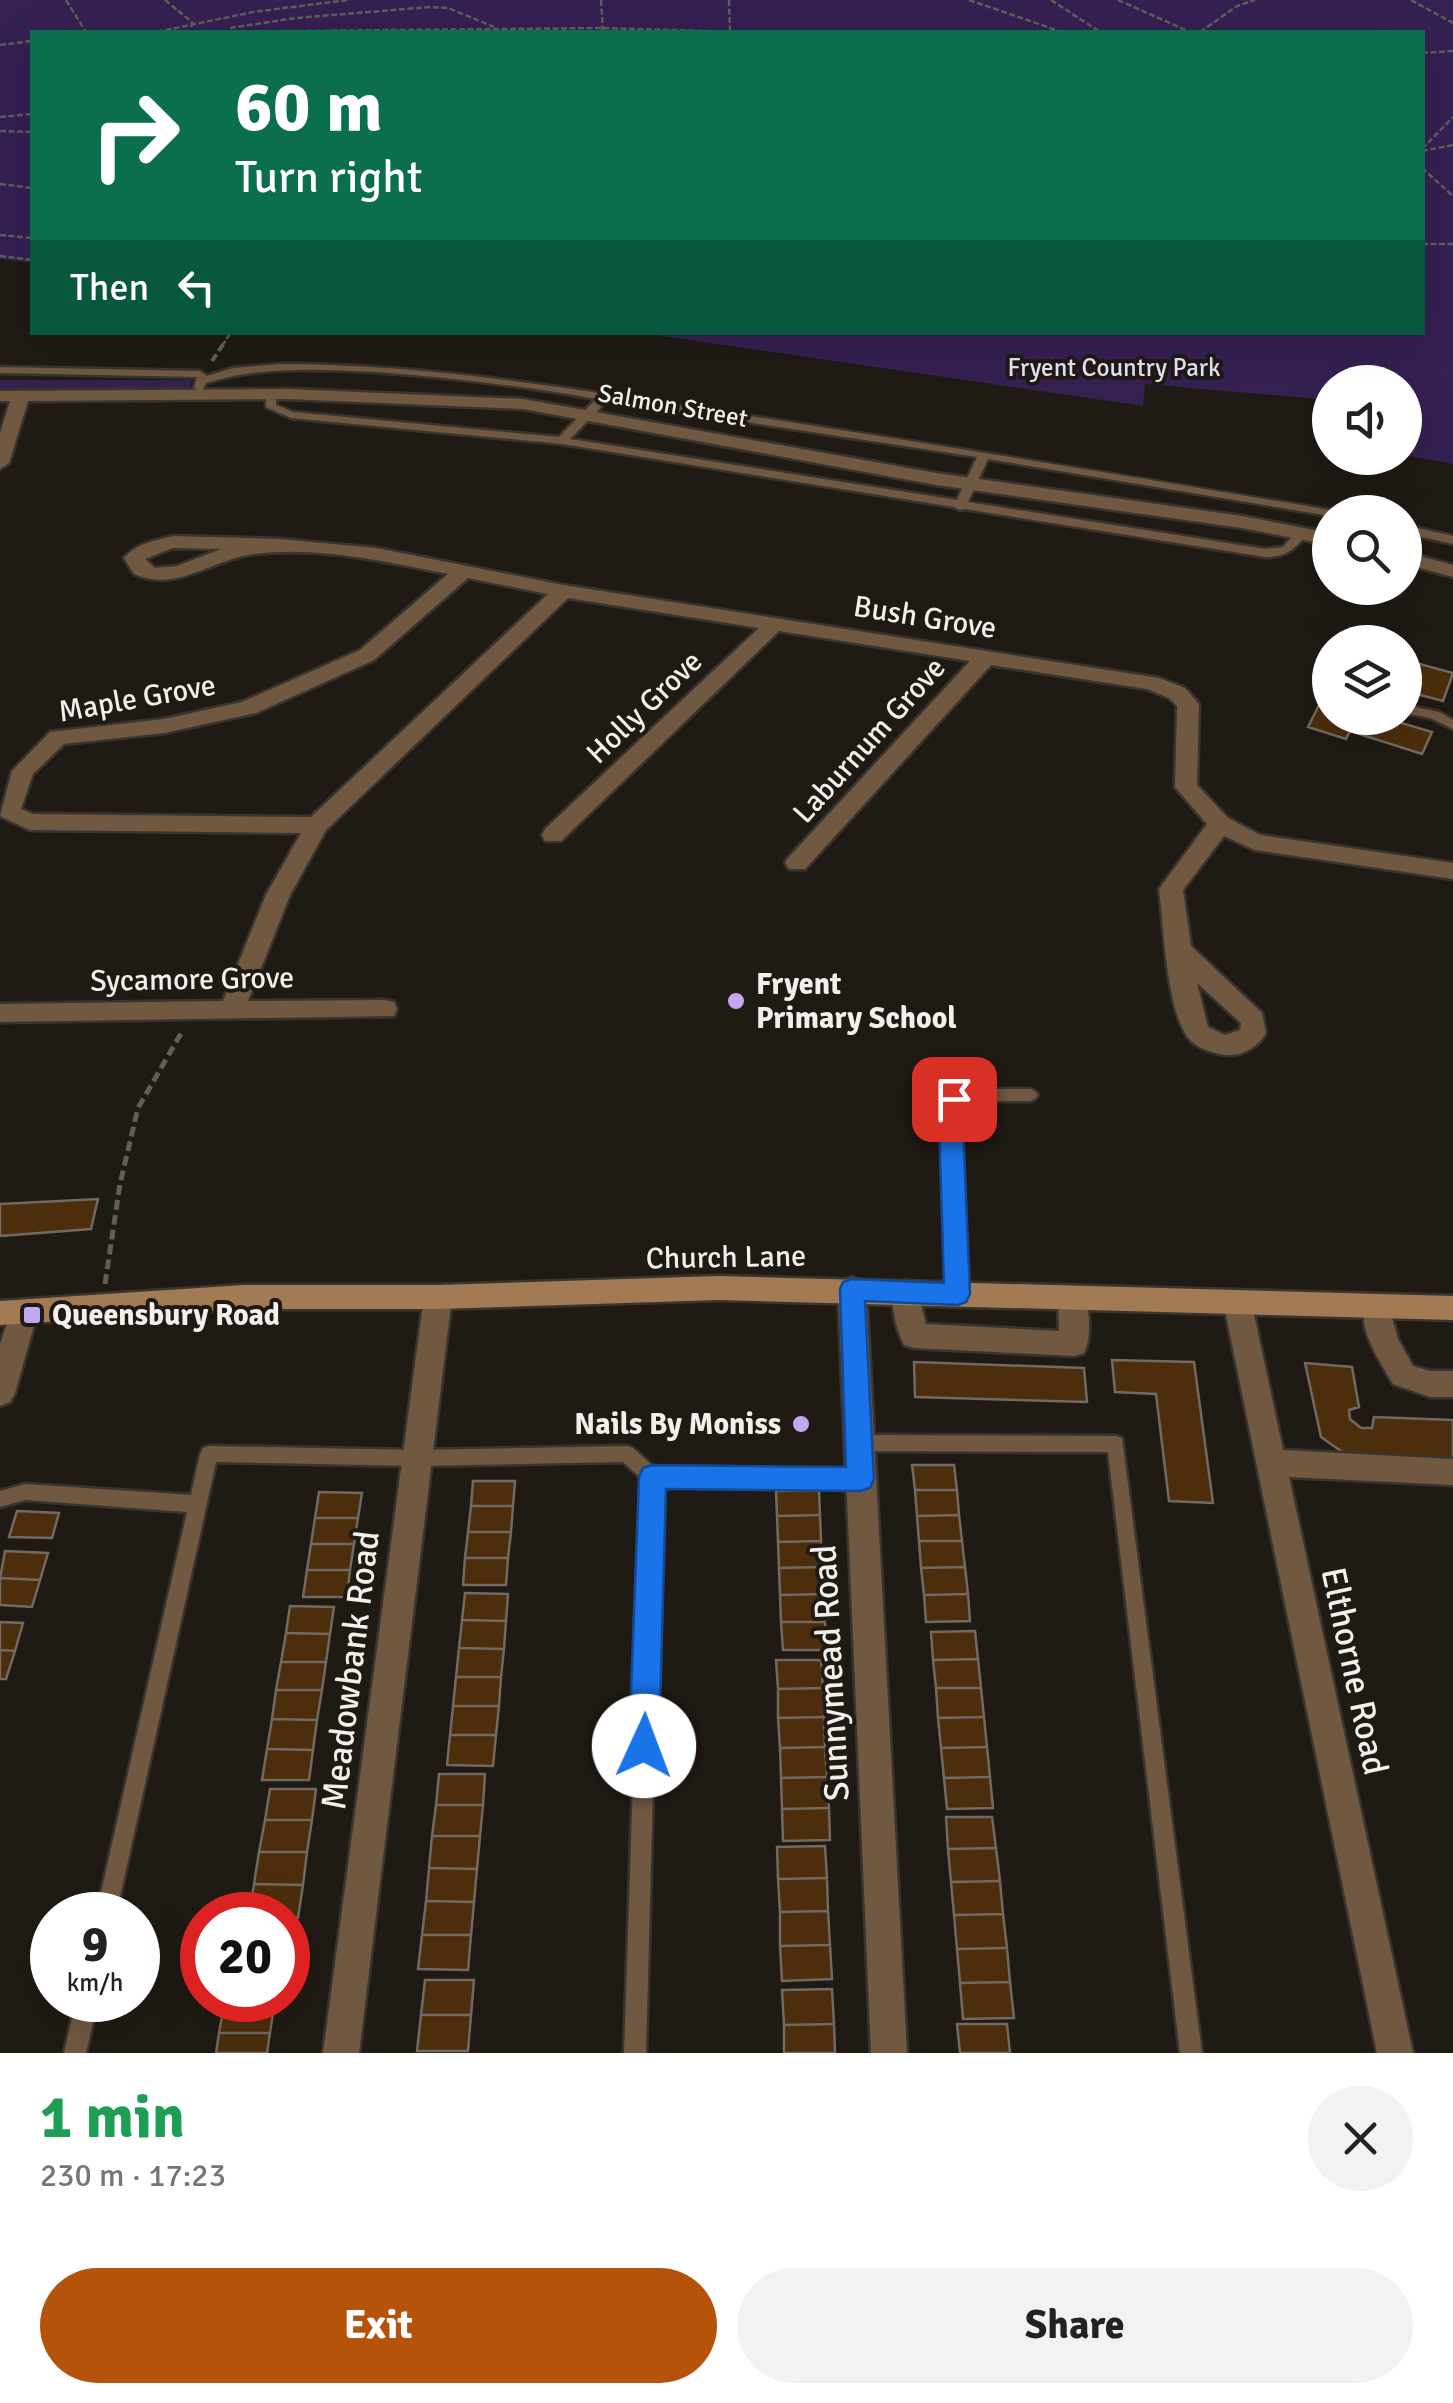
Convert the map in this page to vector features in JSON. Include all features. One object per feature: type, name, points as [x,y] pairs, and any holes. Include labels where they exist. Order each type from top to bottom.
[{"type":"main road","name":"Church Lane","points":[[12,1312],[244,1297],[438,1297],[719,1288],[1453,1308]]},
{"type":"street","name":"Salmon Street","points":[[0,396],[199,384],[271,394],[506,403],[971,483],[1312,534]]},
{"type":"street","points":[[0,463],[22,396]]},
{"type":"street","name":"Bush Grove","points":[[279,545],[240,550],[172,574],[147,574],[134,558],[143,550],[172,542],[279,545],[376,554],[563,591],[1151,683],[1177,693],[1188,704],[1186,787],[1220,824],[1254,842],[1453,871]]},
{"type":"street","points":[[1422,563],[1453,571]]},
{"type":"street","name":"Maple Grove","points":[[317,826],[30,822],[8,812],[23,771],[58,737],[164,726],[248,708],[368,655],[464,571]]},
{"type":"street","points":[[232,1010],[278,895],[317,826],[563,591]]},
{"type":"street","name":"Holly Grove","points":[[554,835],[776,623]]},
{"type":"street","name":"Laburnum Grove","points":[[797,863],[985,658]]},
{"type":"street","points":[[1180,948],[1171,888],[1220,824]]},
{"type":"street","name":"Sycamore Grove","points":[[0,1013],[386,1010]]},
{"type":"street","name":"Sunnymead Road","points":[[852,1289],[889,2053]]},
{"type":"street","points":[[906,1292],[914,1336],[1074,1344],[1072,1298]]},
{"type":"street","name":"Meadowbank Road","points":[[341,2053],[438,1297]]},
{"type":"street","name":"Elthorne Road","points":[[1238,1305],[1395,2053]]},
{"type":"street","points":[[1378,1308],[1384,1341],[1403,1375],[1430,1384],[1453,1384]]},
{"type":"street","points":[[0,1393],[12,1312]]},
{"type":"street","points":[[1270,1463],[1453,1472]]},
{"type":"lane","points":[[0,370],[199,384],[228,369],[380,371],[470,377],[984,455],[1312,511]]},
{"type":"lane","points":[[271,394],[271,407],[291,415],[562,441],[960,507],[1282,554],[1302,532]]},
{"type":"lane","points":[[562,441],[604,397]]},
{"type":"lane","points":[[960,507],[984,455]]},
{"type":"lane","points":[[1146,534],[1149,510]]},
{"type":"lane","points":[[1422,533],[1453,540]]},
{"type":"lane","points":[[1422,713],[1453,725]]},
{"type":"lane","points":[[958,1294],[951,1124],[954,1099],[958,1094],[1030,1095]]},
{"type":"lane","points":[[859,1443],[1116,1444],[1192,2053]]},
{"type":"lane","points":[[111,1892],[209,1454],[418,1458],[627,1454],[652,1477],[860,1479]]},
{"type":"lane","points":[[635,2053],[652,1477]]},
{"type":"lane","points":[[0,1499],[25,1492],[197,1504]]},
{"type":"lane","points":[[75,2053],[81,2022]]},
{"type":"path","points":[[66,0],[85,30]]},
{"type":"path","points":[[165,0],[192,22],[191,30]]},
{"type":"path","points":[[194,30],[253,12],[348,0]]},
{"type":"path","points":[[403,30],[603,30],[601,0]]},
{"type":"path","points":[[730,0],[730,30]]},
{"type":"path","points":[[969,0],[1056,30]]},
{"type":"path","points":[[1051,0],[1097,30]]},
{"type":"path","points":[[1118,0],[1186,30]]},
{"type":"path","points":[[1203,30],[1237,6],[1255,0]]},
{"type":"path","points":[[1411,0],[1453,23]]},
{"type":"path","points":[[224,30],[296,18],[430,7],[448,8],[498,29]]},
{"type":"path","points":[[0,45],[30,40]]},
{"type":"path","points":[[1425,53],[1453,51]]},
{"type":"path","points":[[0,117],[30,114]]},
{"type":"path","points":[[1425,147],[1453,118]]},
{"type":"path","points":[[0,132],[30,132]]},
{"type":"path","points":[[1425,150],[1453,145]]},
{"type":"path","points":[[1425,171],[1453,196]]},
{"type":"path","points":[[0,184],[30,188]]},
{"type":"path","points":[[0,236],[30,238]]},
{"type":"path","points":[[1425,244],[1453,244]]},
{"type":"path","points":[[0,256],[30,260]]},
{"type":"path","points":[[199,384],[229,335]]},
{"type":"path","points":[[102,1306],[120,1184],[138,1108],[195,1010]]},
{"type":"green space","name":"Fryent Country Park","points":[[0,0],[1453,0],[1453,464],[1422,458],[1422,365],[1312,365],[1312,398],[1145,384],[1143,406],[656,335],[1425,335],[1425,30],[30,30],[30,263],[0,259]]},
{"type":"green space","points":[[0,380],[192,380],[189,388],[164,391],[0,392]]},
{"type":"building","points":[[1422,665],[1453,673],[1443,701],[1422,695]]},
{"type":"building","points":[[1422,729],[1432,732],[1422,754],[1363,735],[1422,735]]},
{"type":"building","points":[[98,1199],[91,1229],[0,1236],[0,1204]]},
{"type":"building","points":[[1112,1360],[1194,1362],[1213,1503],[1169,1501],[1156,1394],[1115,1392]]},
{"type":"building","points":[[914,1362],[1084,1368],[1087,1402],[915,1397]]},
{"type":"building","points":[[1305,1363],[1352,1367],[1359,1407],[1349,1410],[1350,1419],[1361,1428],[1372,1428],[1374,1417],[1453,1420],[1453,1459],[1348,1456],[1321,1437]]},
{"type":"building","points":[[912,1465],[954,1465],[957,1490],[915,1490]]},
{"type":"building","points":[[473,1481],[515,1481],[513,1506],[471,1506]]},
{"type":"building","points":[[819,1490],[820,1515],[777,1516],[776,1491]]},
{"type":"building","points":[[915,1490],[957,1490],[959,1515],[917,1516]]},
{"type":"building","points":[[319,1492],[362,1493],[358,1518],[315,1518]]},
{"type":"building","points":[[471,1506],[513,1506],[511,1532],[468,1532]]},
{"type":"building","points":[[17,1511],[59,1513],[52,1538],[9,1537]]},
{"type":"building","points":[[820,1515],[821,1541],[778,1542],[777,1516]]},
{"type":"building","points":[[959,1515],[962,1541],[919,1541],[917,1516]]},
{"type":"building","points":[[315,1518],[358,1518],[354,1544],[311,1544]]},
{"type":"building","points":[[468,1532],[511,1532],[508,1558],[465,1558]]},
{"type":"building","points":[[821,1541],[822,1567],[779,1568],[778,1542]]},
{"type":"building","points":[[919,1541],[962,1541],[965,1567],[921,1568]]},
{"type":"building","points":[[311,1544],[354,1544],[350,1570],[307,1570]]},
{"type":"building","points":[[5,1551],[48,1553],[40,1580],[0,1578]]},
{"type":"building","points":[[465,1558],[508,1558],[506,1585],[463,1585]]},
{"type":"building","points":[[822,1567],[824,1594],[780,1595],[779,1568]]},
{"type":"building","points":[[965,1567],[968,1594],[924,1595],[921,1568]]},
{"type":"building","points":[[307,1570],[350,1570],[347,1597],[303,1597]]},
{"type":"building","points":[[0,1578],[40,1580],[32,1607],[0,1605]]},
{"type":"building","points":[[465,1593],[508,1594],[506,1621],[462,1620]]},
{"type":"building","points":[[824,1594],[825,1622],[781,1622],[780,1595]]},
{"type":"building","points":[[968,1594],[970,1621],[926,1622],[924,1595]]},
{"type":"building","points":[[290,1606],[334,1607],[330,1634],[286,1633]]},
{"type":"building","points":[[462,1620],[506,1621],[504,1649],[459,1648]]},
{"type":"building","points":[[0,1622],[23,1623],[15,1651],[0,1650]]},
{"type":"building","points":[[781,1622],[825,1622],[827,1650],[783,1650]]},
{"type":"building","points":[[975,1631],[978,1659],[933,1660],[931,1632]]},
{"type":"building","points":[[286,1633],[330,1634],[326,1662],[281,1662]]},
{"type":"building","points":[[459,1648],[504,1649],[501,1677],[456,1677]]},
{"type":"building","points":[[0,1650],[15,1651],[6,1679],[0,1679]]},
{"type":"building","points":[[978,1659],[981,1688],[936,1688],[933,1660]]},
{"type":"building","points":[[776,1660],[821,1660],[823,1688],[778,1689]]},
{"type":"building","points":[[281,1662],[326,1662],[322,1690],[276,1690]]},
{"type":"building","points":[[456,1677],[501,1677],[499,1706],[453,1706]]},
{"type":"building","points":[[823,1688],[824,1717],[778,1718],[778,1689]]},
{"type":"building","points":[[936,1688],[981,1688],[984,1717],[938,1718]]},
{"type":"building","points":[[276,1690],[322,1690],[317,1720],[272,1719]]},
{"type":"building","points":[[453,1706],[499,1706],[496,1735],[450,1735]]},
{"type":"building","points":[[824,1717],[825,1747],[780,1748],[778,1718]]},
{"type":"building","points":[[984,1717],[987,1747],[941,1748],[938,1718]]},
{"type":"building","points":[[272,1719],[317,1720],[313,1750],[267,1749]]},
{"type":"building","points":[[450,1735],[496,1735],[493,1766],[447,1765]]},
{"type":"building","points":[[825,1747],[827,1777],[781,1778],[780,1748]]},
{"type":"building","points":[[987,1747],[990,1777],[944,1778],[941,1748]]},
{"type":"building","points":[[267,1749],[313,1750],[309,1780],[262,1780]]},
{"type":"building","points":[[439,1774],[485,1774],[483,1805],[436,1805]]},
{"type":"building","points":[[827,1777],[829,1808],[782,1809],[781,1778]]},
{"type":"building","points":[[990,1777],[993,1808],[947,1809],[944,1778]]},
{"type":"building","points":[[270,1789],[316,1789],[312,1820],[265,1820]]},
{"type":"building","points":[[436,1805],[483,1805],[480,1836],[432,1836]]},
{"type":"building","points":[[829,1808],[830,1840],[783,1841],[782,1809]]},
{"type":"building","points":[[946,1817],[992,1817],[996,1848],[948,1849]]},
{"type":"building","points":[[265,1820],[312,1820],[307,1852],[259,1852]]},
{"type":"building","points":[[432,1836],[480,1836],[477,1869],[429,1868]]},
{"type":"building","points":[[825,1846],[827,1878],[778,1879],[777,1847]]},
{"type":"building","points":[[996,1848],[1000,1881],[951,1882],[948,1849]]},
{"type":"building","points":[[259,1852],[307,1852],[303,1885],[254,1884]]},
{"type":"building","points":[[429,1868],[477,1869],[474,1902],[426,1901]]},
{"type":"building","points":[[827,1878],[828,1911],[780,1912],[778,1879]]},
{"type":"building","points":[[1000,1881],[1003,1914],[954,1915],[951,1882]]},
{"type":"building","points":[[254,1884],[303,1885],[302,1892],[253,1892]]},
{"type":"building","points":[[426,1901],[474,1902],[471,1935],[422,1935]]},
{"type":"building","points":[[828,1911],[830,1945],[780,1946],[780,1912]]},
{"type":"building","points":[[1003,1914],[1007,1948],[957,1949],[954,1915]]},
{"type":"building","points":[[422,1935],[471,1935],[468,1970],[418,1969]]},
{"type":"building","points":[[830,1945],[832,1979],[782,1981],[780,1946]]},
{"type":"building","points":[[1007,1948],[1010,1982],[960,1983],[957,1949]]},
{"type":"building","points":[[425,1980],[474,1980],[471,2015],[421,2015]]},
{"type":"building","points":[[1010,1982],[1014,2018],[963,2019],[960,1983]]},
{"type":"building","points":[[832,1989],[834,2024],[784,2025],[782,1990]]},
{"type":"building","points":[[421,2015],[471,2015],[468,2051],[417,2051]]},
{"type":"building","points":[[221,2022],[272,2022],[270,2033],[219,2033]]},
{"type":"building","points":[[834,2024],[835,2053],[784,2053],[784,2025]]},
{"type":"building","points":[[957,2024],[1007,2024],[1010,2053],[960,2053]]},
{"type":"building","points":[[219,2033],[270,2033],[267,2053],[216,2053]]},
{"type":"place","name":"Fryent Primary School","points":[[736,1001]]},
{"type":"place","name":"Queensbury Road","points":[[32,1315]]},
{"type":"place","name":"Nails By Moniss","points":[[801,1424]]},
{"type":"route","points":[[644,1746],[652,1477],[860,1479],[852,1289],[958,1294],[951,1124],[954,1099]]}]
